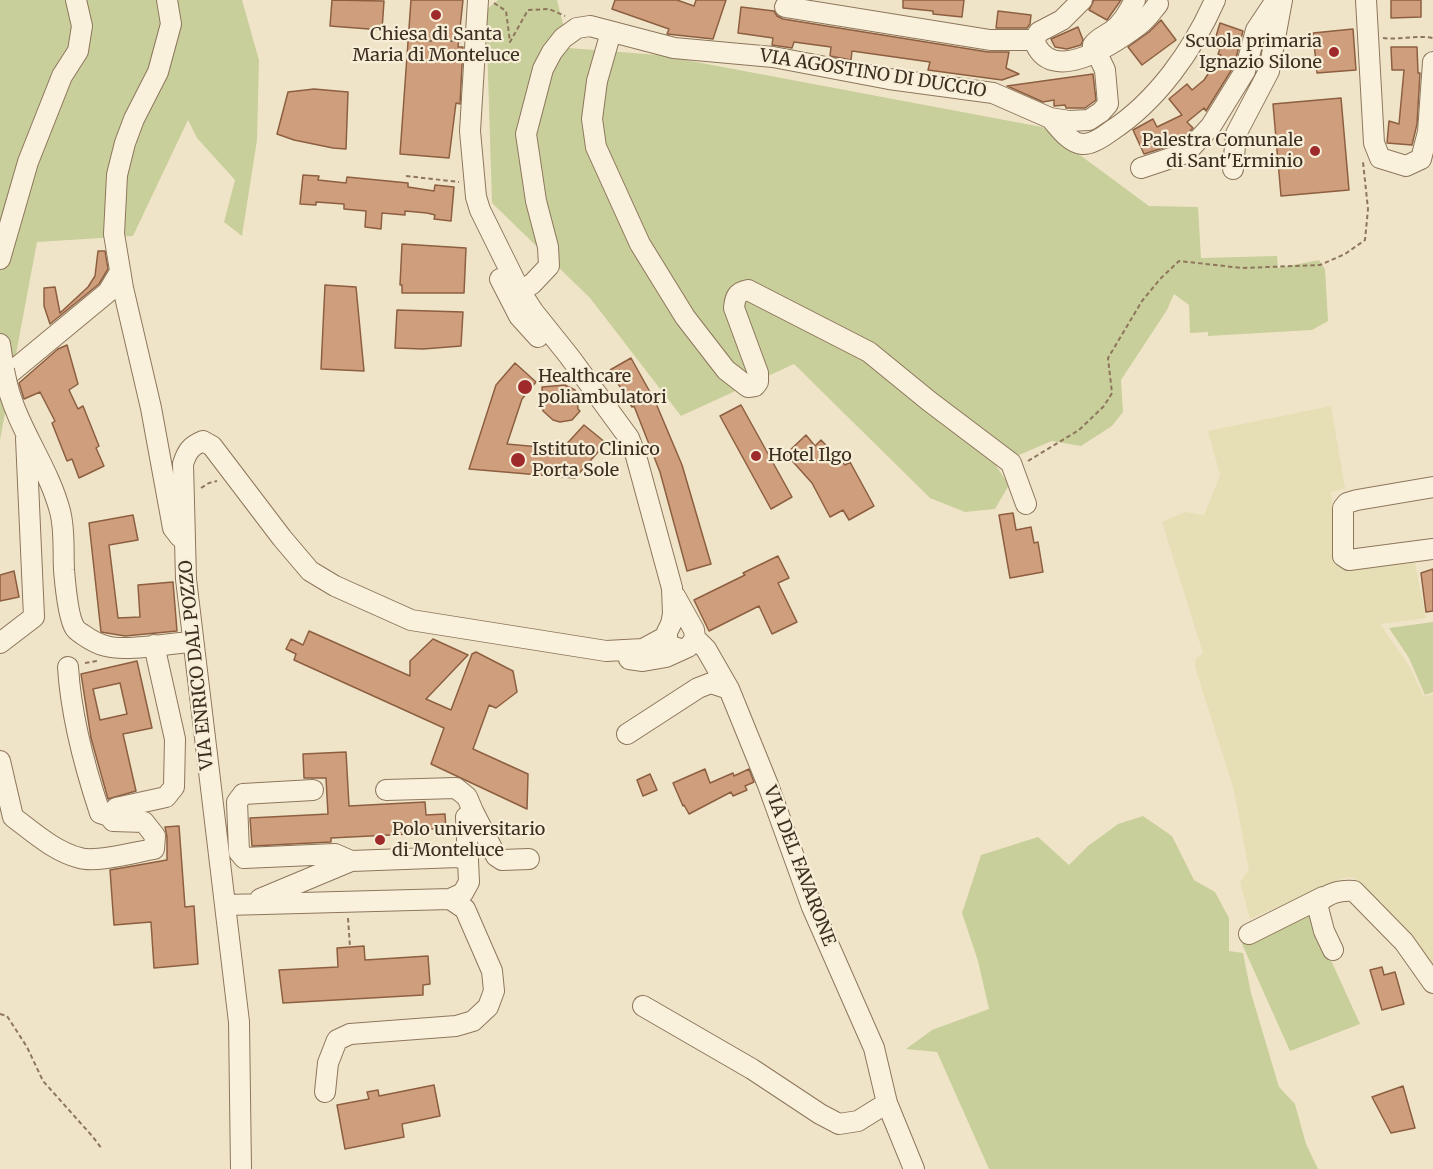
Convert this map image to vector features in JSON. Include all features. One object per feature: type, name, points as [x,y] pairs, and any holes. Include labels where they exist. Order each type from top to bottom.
[{"type":"street","points":[[0,259],[28,162],[62,76],[78,51],[82,26],[76,0]]},
{"type":"street","name":"VIA ENRICO DAL POZZO","points":[[167,0],[171,24],[158,72],[134,119],[117,175],[114,234],[120,272],[151,408],[173,528],[184,541],[192,642],[239,1022],[241,1169]]},
{"type":"street","points":[[1034,40],[1039,32],[1062,20],[1082,0]]},
{"type":"street","points":[[1096,53],[1093,45],[1097,39],[1112,30],[1125,18],[1135,0]]},
{"type":"street","points":[[1050,118],[1071,139],[1082,144],[1099,140],[1121,125],[1142,108],[1177,65],[1206,21],[1215,0]]},
{"type":"street","points":[[1141,168],[1186,153],[1211,126],[1245,71],[1256,30],[1276,0]]},
{"type":"street","points":[[1233,169],[1236,134],[1269,71],[1282,0]]},
{"type":"street","points":[[1366,0],[1374,143],[1378,154],[1406,166],[1421,159],[1428,132],[1433,62]]},
{"type":"street","points":[[478,2],[470,131],[476,197],[480,210],[520,291],[579,372]]},
{"type":"street","points":[[1034,40],[1037,49],[1052,61],[1061,62],[1096,53],[1141,24],[1158,4]]},
{"type":"street","points":[[785,7],[990,40],[1034,40]]},
{"type":"street","points":[[520,291],[532,284],[549,266],[548,247],[536,201],[526,134],[543,69],[563,38],[577,28],[590,26]]},
{"type":"street","name":"VIA AGOSTINO DI DUCCIO","points":[[590,26],[674,48],[773,57],[889,79],[993,93],[1050,118],[1077,122],[1089,120],[1108,104],[1105,70],[1096,53]]},
{"type":"street","points":[[611,32],[597,81],[592,119],[596,147],[640,244],[685,317],[726,370],[748,387],[755,386],[758,382],[758,373],[734,308],[735,297],[740,291],[748,290],[868,352],[1011,463],[1026,504]]},
{"type":"street","points":[[470,131],[464,149],[462,182],[464,198],[478,235],[519,316],[541,340],[579,372]]},
{"type":"street","points":[[4,377],[108,292],[120,272]]},
{"type":"street","points":[[0,344],[4,377],[10,397],[39,458],[60,510],[64,538],[66,592],[75,628],[91,640],[107,647],[192,642]]},
{"type":"street","name":"VIA DEL FAVARONE","points":[[579,372],[629,438],[672,588],[680,634],[706,649],[729,689],[768,785],[812,907],[874,1048],[887,1103],[914,1169]]},
{"type":"street","points":[[0,644],[34,617],[26,432]]},
{"type":"street","points":[[184,541],[183,464],[186,452],[193,445],[203,441],[212,446],[223,458],[282,538],[310,571],[335,586],[411,620],[606,651],[643,649],[680,634]]},
{"type":"street","points":[[1433,487],[1347,503],[1343,508],[1343,556],[1349,560],[1433,549]]},
{"type":"street","points":[[109,816],[116,808],[166,797],[174,787],[175,739],[154,645]]},
{"type":"street","points":[[0,761],[13,817],[56,847],[81,859],[109,857],[154,849],[155,836],[144,822],[112,821],[109,816],[100,813],[79,744],[69,691],[68,667]]},
{"type":"street","points":[[627,734],[698,688],[711,683],[729,689]]},
{"type":"street","points":[[386,790],[456,788],[467,797],[496,856],[502,860],[529,859]]},
{"type":"street","points":[[314,790],[243,794],[237,802],[239,852],[244,858],[334,854],[351,861]]},
{"type":"street","points":[[226,905],[450,899],[463,893],[469,882],[466,817],[474,811]]},
{"type":"street","points":[[246,904],[351,861],[458,857],[468,861]]},
{"type":"street","points":[[1249,934],[1339,890],[1354,891],[1404,942],[1433,983]]},
{"type":"street","points":[[1323,897],[1317,904],[1324,931],[1333,950]]},
{"type":"street","points":[[325,1092],[328,1063],[337,1040],[350,1034],[456,1026],[473,1021],[488,1007],[494,991],[492,971],[465,909],[450,899]]},
{"type":"street","points":[[643,1006],[752,1069],[839,1124],[858,1121],[887,1103]]},
{"type":"path","points":[[478,2],[496,3],[506,11],[510,42],[528,10],[549,9],[590,26]]},
{"type":"path","points":[[406,30],[405,41],[476,41]]},
{"type":"path","points":[[1396,40],[1422,36],[1433,38]]},
{"type":"path","points":[[1011,463],[1031,460],[1080,430],[1104,406],[1112,393],[1108,358],[1142,301],[1179,261],[1242,268],[1320,265],[1345,254],[1365,240],[1368,209],[1363,156],[1378,154]]},
{"type":"path","points":[[405,176],[453,181]]},
{"type":"path","points":[[347,902],[350,947]]},
{"type":"path","points":[[0,1014],[7,1016],[27,1047],[43,1081],[102,1149]]},
{"type":"shaded area","points":[[1331,406],[1345,488],[1331,492],[1340,565],[1414,559],[1426,618],[1380,624],[1410,667],[1424,697],[1433,694],[1433,974],[1362,883],[1352,877],[1344,878],[1250,919],[1240,882],[1249,870],[1234,790],[1195,667],[1196,659],[1203,653],[1162,522],[1185,512],[1204,515],[1220,475],[1208,431]]},
{"type":"green space","points":[[0,0],[242,0],[259,60],[257,140],[242,236],[224,222],[235,180],[197,138],[188,120],[133,236],[37,242],[0,440]]},
{"type":"green space","points":[[498,0],[557,0],[569,48],[659,55],[1042,127],[1149,206],[1198,207],[1201,258],[1277,256],[1278,268],[1319,260],[1325,269],[1328,321],[1312,330],[1208,336],[1208,332],[1190,333],[1189,305],[1174,294],[1167,310],[1121,380],[1123,412],[1112,426],[1081,446],[1052,441],[1019,455],[1001,450],[988,454],[1009,485],[995,509],[965,512],[930,498],[794,364],[681,416],[590,298],[492,203],[486,10]]},
{"type":"green space","points":[[1433,622],[1433,692],[1425,695],[1409,658],[1389,628]]},
{"type":"green space","points":[[1143,816],[1172,836],[1194,880],[1215,892],[1229,918],[1229,951],[1243,953],[1251,993],[1279,1087],[1295,1104],[1306,1144],[1318,1169],[989,1169],[937,1052],[906,1049],[932,1030],[989,1009],[978,961],[962,913],[981,855],[1038,837],[1069,865],[1088,846],[1118,824]]},
{"type":"green space","points":[[1309,912],[1360,1024],[1290,1051],[1242,944]]},
{"type":"building","points":[[332,0],[384,1],[382,30],[330,26]]},
{"type":"building","points":[[411,0],[463,0],[458,47],[463,47],[460,104],[456,103],[449,158],[400,154]]},
{"type":"building","points":[[615,0],[677,0],[694,6],[696,0],[726,0],[713,39],[667,34],[669,29],[612,9]]},
{"type":"building","points":[[903,0],[964,0],[962,17],[903,8]]},
{"type":"building","points":[[1094,0],[1121,0],[1107,20],[1089,10]]},
{"type":"building","points":[[1391,0],[1421,0],[1421,17],[1391,18]]},
{"type":"building","points":[[741,7],[774,11],[783,19],[988,52],[1009,52],[1006,68],[1019,74],[1002,80],[928,70],[930,62],[852,51],[851,60],[830,56],[831,47],[794,42],[792,48],[772,45],[773,38],[738,33]]},
{"type":"building","points":[[998,11],[1031,15],[1030,24],[1027,28],[996,28]]},
{"type":"building","points":[[1161,20],[1176,40],[1142,65],[1128,47]]},
{"type":"building","points":[[1220,23],[1243,31],[1234,66],[1206,111],[1204,108],[1187,122],[1193,128],[1179,143],[1144,154],[1133,130],[1153,119],[1157,127],[1182,115],[1169,99],[1187,84],[1192,90],[1204,80],[1221,55],[1218,54],[1220,49],[1213,46]]},
{"type":"building","points":[[1078,27],[1083,40],[1081,45],[1067,49],[1055,47],[1051,39]]},
{"type":"building","points":[[1353,29],[1356,70],[1317,73],[1313,33]]},
{"type":"building","points":[[1391,47],[1417,47],[1418,73],[1420,73],[1417,124],[1412,145],[1387,143],[1389,121],[1399,124],[1404,70],[1392,70]]},
{"type":"building","points":[[1093,74],[1096,100],[1085,108],[1054,106],[1054,100],[1043,102],[1007,86]]},
{"type":"building","points":[[314,89],[348,92],[346,149],[294,140],[277,134],[288,92]]},
{"type":"building","points":[[1341,98],[1349,190],[1281,196],[1273,104]]},
{"type":"building","points":[[303,175],[319,176],[318,180],[346,183],[347,177],[408,183],[408,187],[434,191],[435,185],[454,187],[451,221],[434,219],[435,215],[427,213],[405,211],[405,215],[382,213],[381,229],[365,227],[366,211],[344,209],[344,204],[316,202],[316,205],[300,204]]},
{"type":"building","points":[[402,244],[466,248],[464,293],[402,293],[402,285],[400,285]]},
{"type":"building","points":[[98,251],[105,251],[108,269],[99,284],[50,324],[44,306],[44,288],[55,287],[60,313],[88,287],[95,276]]},
{"type":"building","points":[[325,285],[356,287],[364,371],[321,369]]},
{"type":"building","points":[[397,310],[463,312],[461,346],[423,349],[395,348]]},
{"type":"building","points":[[67,345],[78,384],[69,390],[78,409],[83,406],[99,446],[96,448],[104,466],[79,478],[72,459],[67,461],[52,423],[55,421],[40,392],[24,399],[19,383],[58,349]]},
{"type":"building","points":[[631,358],[655,401],[682,465],[711,564],[687,571],[660,472],[634,406],[632,407],[610,370]]},
{"type":"building","points":[[515,363],[536,382],[522,399],[507,444],[562,449],[584,425],[606,443],[575,478],[469,469],[496,385]]},
{"type":"building","points":[[565,385],[575,390],[580,411],[572,420],[560,422],[553,420],[543,411],[542,387]]},
{"type":"building","name":"Hotel Ilgo","points":[[741,405],[792,497],[771,509],[720,416]]},
{"type":"building","points":[[806,435],[815,446],[821,440],[845,465],[850,462],[874,506],[849,520],[843,510],[830,517],[812,483],[786,454]]},
{"type":"building","points":[[1013,513],[1016,530],[1031,527],[1034,543],[1038,542],[1043,572],[1010,578],[999,515]]},
{"type":"building","points":[[133,515],[138,540],[109,545],[118,618],[140,617],[138,585],[173,582],[177,631],[125,636],[101,632],[89,523]]},
{"type":"building","points":[[778,556],[789,578],[778,583],[797,622],[772,634],[759,606],[709,631],[694,600]]},
{"type":"building","points":[[1433,569],[1433,611],[1426,612],[1421,573]]},
{"type":"building","points":[[14,571],[19,597],[0,601],[0,575]]},
{"type":"building","points":[[309,631],[410,676],[410,661],[433,639],[468,655],[426,699],[451,710],[472,654],[476,652],[513,671],[517,692],[496,708],[489,705],[473,749],[528,774],[527,809],[431,764],[444,728],[294,660],[296,654],[286,649],[291,639],[303,645]]},
{"type":"building","points":[[137,661],[152,728],[123,734],[136,791],[108,799],[91,738],[81,674]],"holes":[[[120,683],[127,714],[100,720],[93,689]]]},
{"type":"building","points":[[346,752],[349,806],[425,802],[426,815],[445,814],[446,829],[429,829],[429,833],[331,838],[331,842],[252,846],[250,818],[328,814],[326,778],[304,778],[303,754]]},
{"type":"building","points":[[705,769],[710,783],[749,769],[754,782],[745,786],[747,790],[733,796],[731,792],[689,814],[673,783]]},
{"type":"building","points":[[650,774],[657,790],[643,796],[637,780]]},
{"type":"building","points":[[179,826],[185,907],[194,906],[198,964],[154,968],[151,922],[114,925],[110,870],[167,860],[165,827]]},
{"type":"building","points":[[364,946],[365,960],[428,956],[430,984],[423,985],[423,995],[283,1003],[279,970],[338,967],[337,948]]},
{"type":"building","points":[[1382,967],[1384,975],[1395,972],[1404,1004],[1382,1010],[1370,970]]},
{"type":"building","points":[[434,1085],[440,1116],[402,1124],[404,1137],[345,1149],[337,1105],[369,1099],[367,1092],[378,1090],[379,1096]]},
{"type":"building","points":[[1403,1086],[1415,1128],[1391,1133],[1372,1097]]},
{"type":"place","name":"Chiesa di Santa Maria di Monteluce","points":[[436,15]]},
{"type":"place","name":"Scuola primaria Ignazio Silone","points":[[1334,52]]},
{"type":"place","name":"Palestra Comunale di Sant'Erminio","points":[[1315,151]]},
{"type":"place","name":"Healthcare poliambulatori","points":[[525,387]]},
{"type":"place","name":"Hotel Ilgo","points":[[756,456]]},
{"type":"place","name":"Istituto Clinico Porta Sole","points":[[518,460]]},
{"type":"place","name":"Polo universitario di Monteluce","points":[[380,840]]}]
